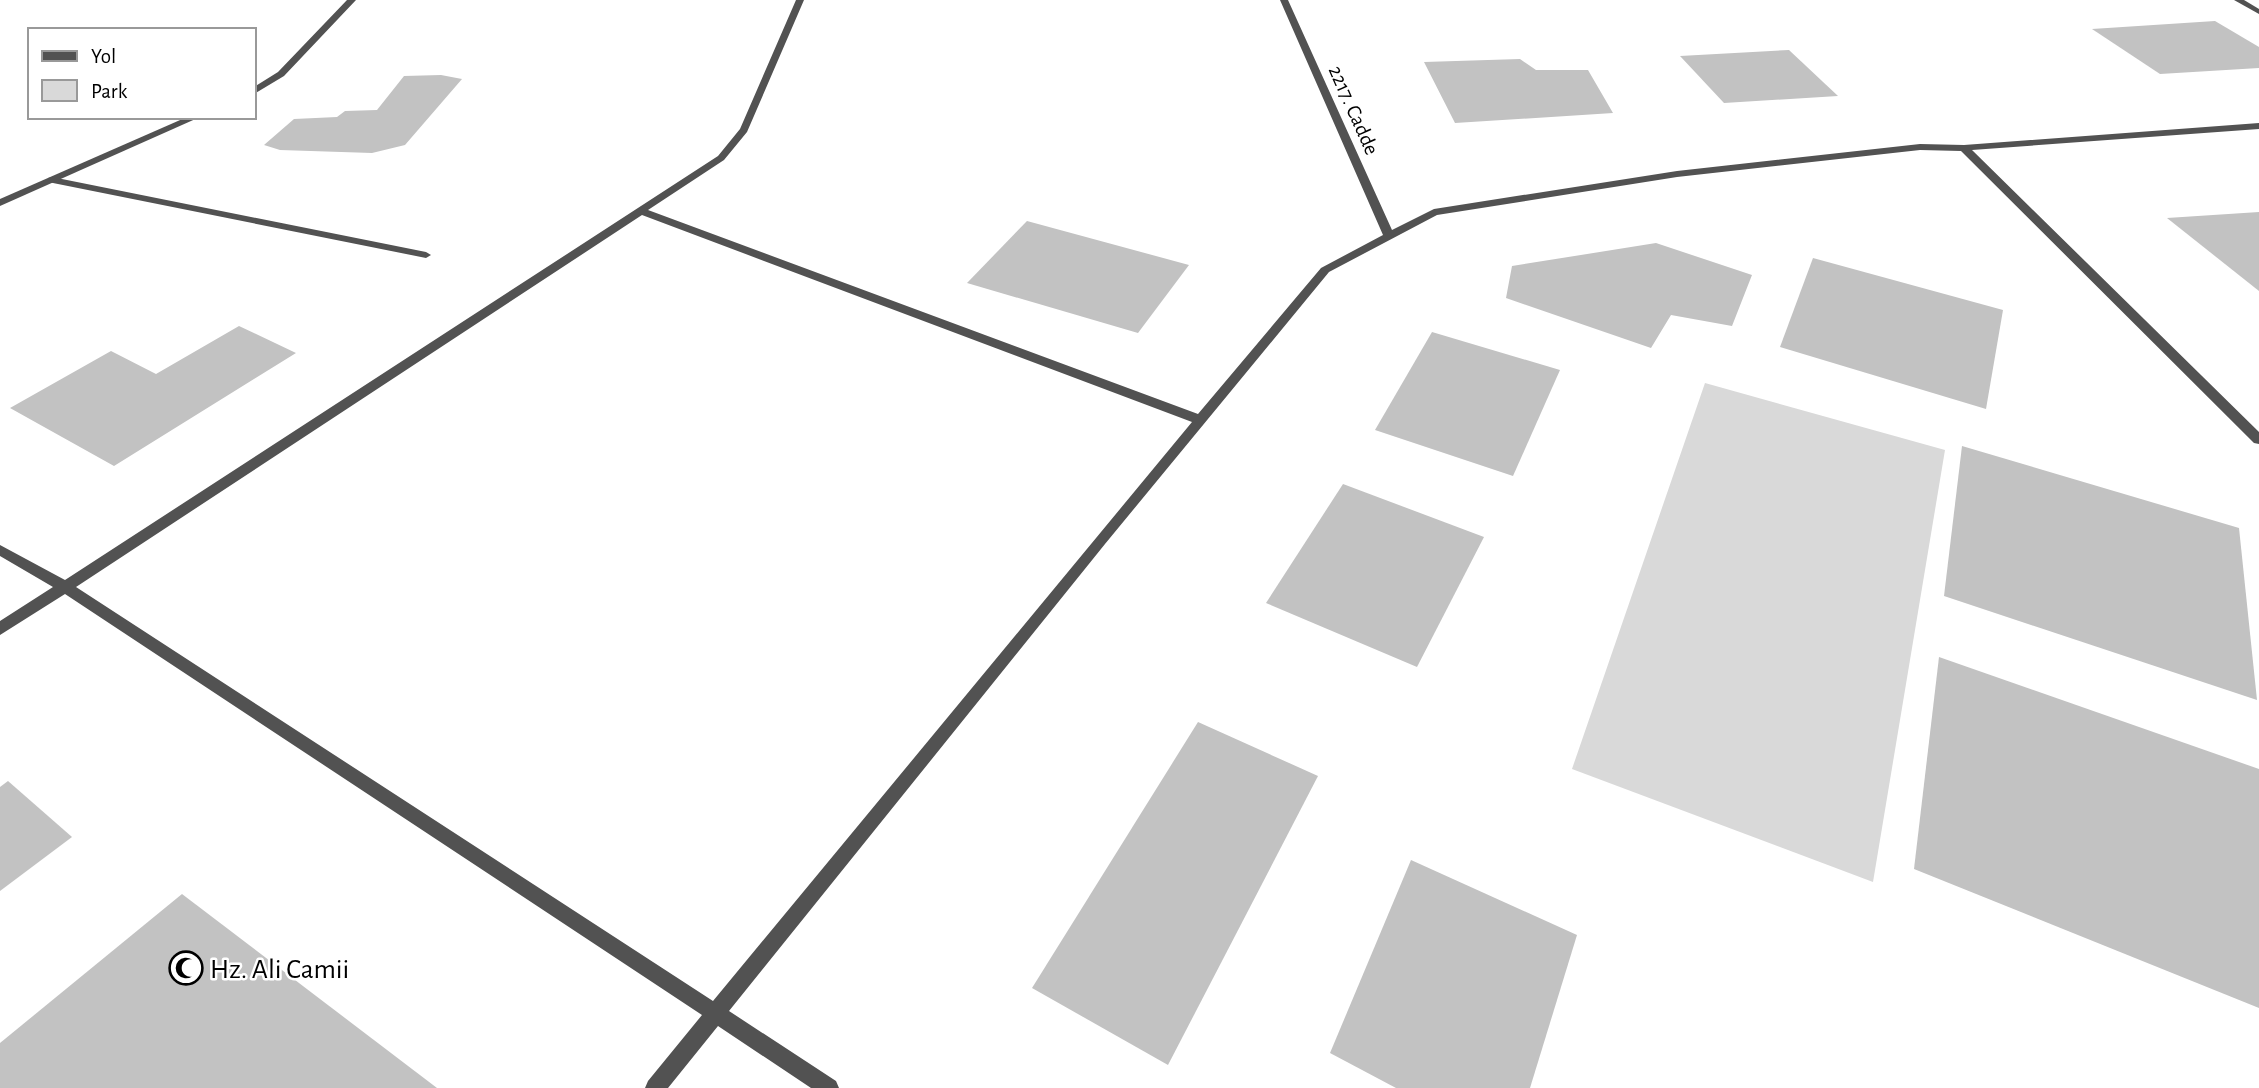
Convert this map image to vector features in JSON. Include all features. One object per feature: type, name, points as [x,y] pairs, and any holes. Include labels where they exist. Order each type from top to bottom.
[{"type":"street","points":[[256,90],[281,74],[352,0]]},
{"type":"street","points":[[0,629],[644,212],[721,159],[744,130],[800,0]]},
{"type":"street","name":"2217. Cadde","points":[[1284,0],[1389,236]]},
{"type":"street","points":[[2238,0],[2259,12]]},
{"type":"street","points":[[0,204],[190,119]]},
{"type":"street","points":[[655,1088],[1200,420],[1325,271],[1434,212],[1677,174],[1920,147],[1964,148],[2259,126]]},
{"type":"street","points":[[1964,148],[2259,440]]},
{"type":"street","points":[[52,180],[426,255]]},
{"type":"street","points":[[644,212],[1200,420]]},
{"type":"street","points":[[0,550],[64,586],[829,1088]]},
{"type":"green space","points":[[1705,383],[1945,450],[1873,882],[1572,769]]},
{"type":"building","points":[[2215,21],[2259,47],[2259,68],[2160,74],[2092,29]]},
{"type":"building","points":[[1789,50],[1838,96],[1724,103],[1680,56]]},
{"type":"building","points":[[1520,59],[1536,70],[1588,70],[1613,113],[1455,123],[1424,62]]},
{"type":"building","points":[[441,75],[462,79],[405,145],[372,153],[280,150],[264,145],[294,119],[337,117],[345,111],[377,110],[404,76]]},
{"type":"building","points":[[2259,212],[2259,291],[2167,218]]},
{"type":"building","points":[[1027,221],[1189,265],[1138,333],[967,283]]},
{"type":"building","points":[[1656,243],[1752,275],[1732,326],[1671,315],[1651,348],[1506,298],[1512,266]]},
{"type":"building","points":[[1813,258],[2003,310],[1986,409],[1780,347]]},
{"type":"building","points":[[239,326],[296,353],[114,466],[10,408],[111,351],[156,374]]},
{"type":"building","points":[[1432,332],[1560,370],[1513,476],[1375,430]]},
{"type":"building","points":[[1962,446],[2239,528],[2257,700],[1944,596]]},
{"type":"building","points":[[1343,484],[1484,537],[1417,667],[1266,603]]},
{"type":"building","points":[[1939,657],[2259,769],[2259,1008],[1914,869]]},
{"type":"building","points":[[1198,722],[1318,776],[1168,1065],[1032,988]]},
{"type":"building","points":[[8,781],[72,837],[0,891],[0,787]]},
{"type":"building","points":[[1411,860],[1577,935],[1530,1088],[1396,1088],[1330,1053]]},
{"type":"building","name":"Hz. Ali Camii","points":[[182,894],[437,1088],[0,1088],[0,1043]]},
{"type":"place","name":"Hz. Ali Camii","points":[[186,968]]}]
